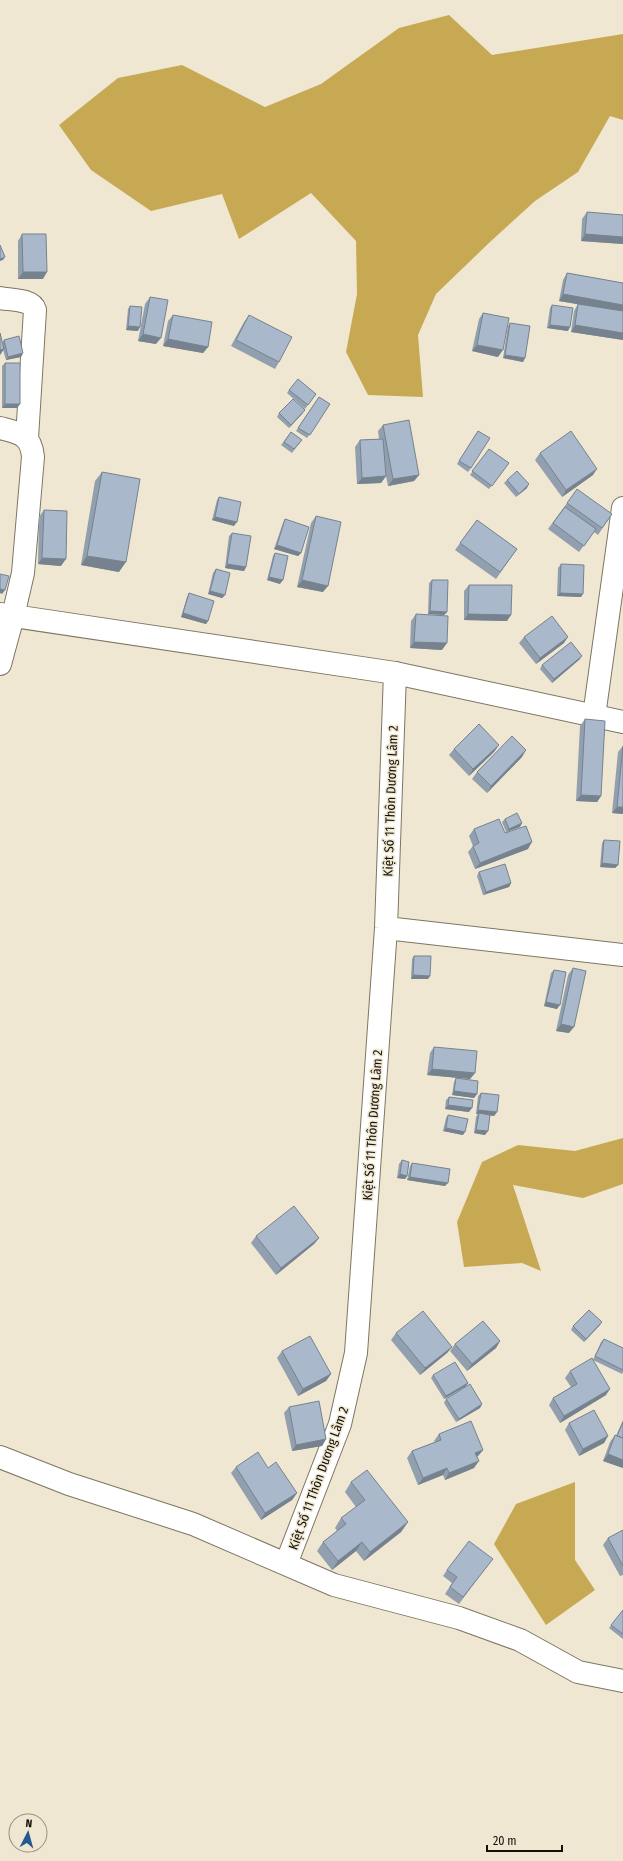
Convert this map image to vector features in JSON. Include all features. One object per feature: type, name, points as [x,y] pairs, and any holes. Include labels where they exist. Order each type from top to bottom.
[{"type":"street","points":[[0,298],[26,302],[35,307],[27,438],[31,445],[32,464],[23,573],[7,615],[0,664]]},
{"type":"street","points":[[0,428],[27,438]]},
{"type":"street","points":[[594,716],[623,508]]},
{"type":"street","points":[[7,615],[395,673],[623,722]]},
{"type":"street","name":"Kiệt Số 11 Thôn Dương Lâm 2","points":[[286,1564],[340,1424],[356,1353],[386,928],[395,673]]},
{"type":"street","points":[[386,928],[623,955]]},
{"type":"street","points":[[0,1456],[69,1484],[193,1524],[334,1585],[460,1618],[520,1640],[578,1672],[623,1681]]},
{"type":"shaded area","points":[[449,15],[492,55],[623,34],[623,120],[610,116],[578,172],[535,201],[436,294],[418,335],[423,397],[368,395],[346,352],[357,294],[356,241],[311,193],[239,239],[222,194],[151,211],[91,170],[59,125],[118,78],[182,65],[265,107],[321,84],[399,28]]},
{"type":"shaded area","points":[[623,1138],[623,1184],[583,1198],[513,1185],[541,1271],[522,1263],[464,1267],[457,1222],[482,1162],[518,1145],[575,1151]]},
{"type":"shaded area","points":[[575,1482],[575,1560],[595,1590],[546,1625],[494,1544],[516,1504]]},
{"type":"building","points":[[587,212],[623,215],[623,237],[585,234]]},
{"type":"building","points":[[22,234],[46,234],[47,272],[23,272]]},
{"type":"building","points":[[0,245],[5,257],[0,259]]},
{"type":"building","points":[[567,273],[623,283],[623,305],[563,294]]},
{"type":"building","points":[[150,297],[168,300],[161,338],[143,334]]},
{"type":"building","points":[[578,304],[623,311],[623,333],[575,325]]},
{"type":"building","points":[[552,305],[573,308],[570,327],[550,325]]},
{"type":"building","points":[[130,306],[142,307],[140,327],[128,326]]},
{"type":"building","points":[[483,313],[509,318],[503,350],[477,345]]},
{"type":"building","points":[[173,315],[212,322],[208,347],[168,339]]},
{"type":"building","points":[[249,315],[292,337],[279,362],[236,340]]},
{"type":"building","points":[[510,323],[530,326],[525,358],[505,355]]},
{"type":"building","points":[[0,333],[4,349],[0,350]]},
{"type":"building","points":[[19,336],[23,353],[8,357],[4,340]]},
{"type":"building","points":[[5,363],[20,363],[20,404],[5,404]]},
{"type":"building","points":[[298,379],[316,394],[308,405],[289,390]]},
{"type":"building","points":[[319,397],[330,404],[310,435],[298,428]]},
{"type":"building","points":[[293,399],[305,410],[291,425],[279,413]]},
{"type":"building","points":[[409,420],[419,475],[393,479],[383,425]]},
{"type":"building","points":[[478,431],[490,438],[471,468],[459,461]]},
{"type":"building","points":[[571,431],[597,469],[566,490],[540,453]]},
{"type":"building","points":[[291,432],[302,440],[294,449],[284,442]]},
{"type":"building","points":[[383,439],[386,476],[362,478],[360,440]]},
{"type":"building","points":[[489,449],[509,463],[492,486],[472,471]]},
{"type":"building","points":[[517,471],[529,484],[519,494],[507,480]]},
{"type":"building","points":[[102,472],[140,479],[126,562],[87,556]]},
{"type":"building","points":[[577,489],[612,514],[602,528],[567,503]]},
{"type":"building","points":[[219,497],[241,502],[237,522],[215,517]]},
{"type":"building","points":[[565,507],[596,529],[584,546],[553,523]]},
{"type":"building","points":[[44,510],[67,511],[66,559],[42,558]]},
{"type":"building","points":[[316,516],[341,522],[328,586],[302,580]]},
{"type":"building","points":[[285,519],[309,527],[301,553],[277,545]]},
{"type":"building","points":[[477,520],[517,549],[500,572],[460,543]]},
{"type":"building","points":[[232,533],[251,536],[246,567],[227,564]]},
{"type":"building","points":[[275,553],[288,556],[283,580],[269,577]]},
{"type":"building","points":[[561,564],[584,565],[583,594],[560,593]]},
{"type":"building","points":[[216,569],[230,573],[225,595],[210,591]]},
{"type":"building","points":[[0,574],[9,576],[5,590],[0,589]]},
{"type":"building","points":[[432,580],[448,580],[447,612],[430,611]]},
{"type":"building","points":[[469,585],[512,585],[511,615],[468,614]]},
{"type":"building","points":[[189,593],[214,601],[208,621],[183,613]]},
{"type":"building","points":[[416,614],[448,616],[447,643],[414,642]]},
{"type":"building","points":[[552,616],[568,637],[540,658],[524,637]]},
{"type":"building","points":[[571,642],[582,656],[554,679],[542,665]]},
{"type":"building","points":[[585,719],[605,721],[601,796],[581,795]]},
{"type":"building","points":[[479,724],[499,745],[473,769],[454,749]]},
{"type":"building","points":[[512,736],[526,750],[491,786],[477,772]]},
{"type":"building","points":[[623,746],[623,807],[617,807]]},
{"type":"building","points":[[517,813],[522,823],[509,829],[505,819]]},
{"type":"building","points":[[499,819],[505,833],[526,826],[532,842],[480,863],[473,846],[479,843],[474,829]]},
{"type":"building","points":[[604,840],[620,841],[618,865],[602,863]]},
{"type":"building","points":[[505,864],[511,883],[486,892],[479,872]]},
{"type":"building","points":[[414,956],[431,956],[430,976],[413,975]]},
{"type":"building","points":[[573,968],[586,971],[574,1027],[561,1024]]},
{"type":"building","points":[[554,970],[566,972],[560,1005],[546,1002]]},
{"type":"building","points":[[434,1047],[477,1051],[475,1073],[432,1069]]},
{"type":"building","points":[[456,1078],[478,1081],[477,1094],[454,1091]]},
{"type":"building","points":[[481,1093],[499,1095],[497,1112],[478,1110]]},
{"type":"building","points":[[449,1097],[473,1100],[472,1108],[448,1105]]},
{"type":"building","points":[[479,1113],[490,1115],[488,1131],[476,1130]]},
{"type":"building","points":[[448,1115],[468,1119],[465,1132],[446,1128]]},
{"type":"building","points":[[402,1160],[409,1162],[407,1176],[400,1174]]},
{"type":"building","points":[[412,1163],[450,1169],[448,1183],[410,1177]]},
{"type":"building","points":[[294,1206],[319,1238],[281,1268],[256,1236]]},
{"type":"building","points":[[589,1310],[602,1322],[586,1339],[573,1326]]},
{"type":"building","points":[[423,1311],[452,1347],[425,1368],[396,1333]]},
{"type":"building","points":[[483,1321],[500,1341],[472,1364],[455,1344]]},
{"type":"building","points":[[310,1336],[331,1374],[303,1389],[282,1351]]},
{"type":"building","points":[[604,1339],[623,1348],[623,1370],[595,1356]]},
{"type":"building","points":[[592,1358],[610,1389],[564,1416],[553,1398],[577,1384],[570,1371]]},
{"type":"building","points":[[455,1362],[468,1383],[446,1396],[433,1375]]},
{"type":"building","points":[[470,1384],[482,1404],[459,1419],[446,1399]]},
{"type":"building","points":[[319,1401],[326,1439],[296,1445],[289,1407]]},
{"type":"building","points":[[594,1410],[608,1436],[583,1449],[569,1423]]},
{"type":"building","points":[[471,1421],[483,1450],[475,1453],[479,1461],[449,1473],[447,1468],[423,1478],[412,1451],[441,1440],[439,1434]]},
{"type":"building","points":[[623,1422],[623,1438],[617,1436]]},
{"type":"building","points":[[615,1435],[623,1438],[623,1460],[608,1454]]},
{"type":"building","points":[[258,1452],[268,1468],[276,1462],[297,1493],[265,1513],[236,1467]]},
{"type":"building","points":[[367,1470],[408,1522],[370,1552],[362,1542],[338,1561],[323,1542],[346,1524],[341,1518],[365,1500],[351,1482]]},
{"type":"building","points":[[623,1530],[623,1566],[608,1538]]},
{"type":"building","points":[[469,1541],[493,1559],[463,1597],[450,1587],[457,1577],[447,1570]]},
{"type":"building","points":[[623,1610],[623,1634],[611,1625]]}]
